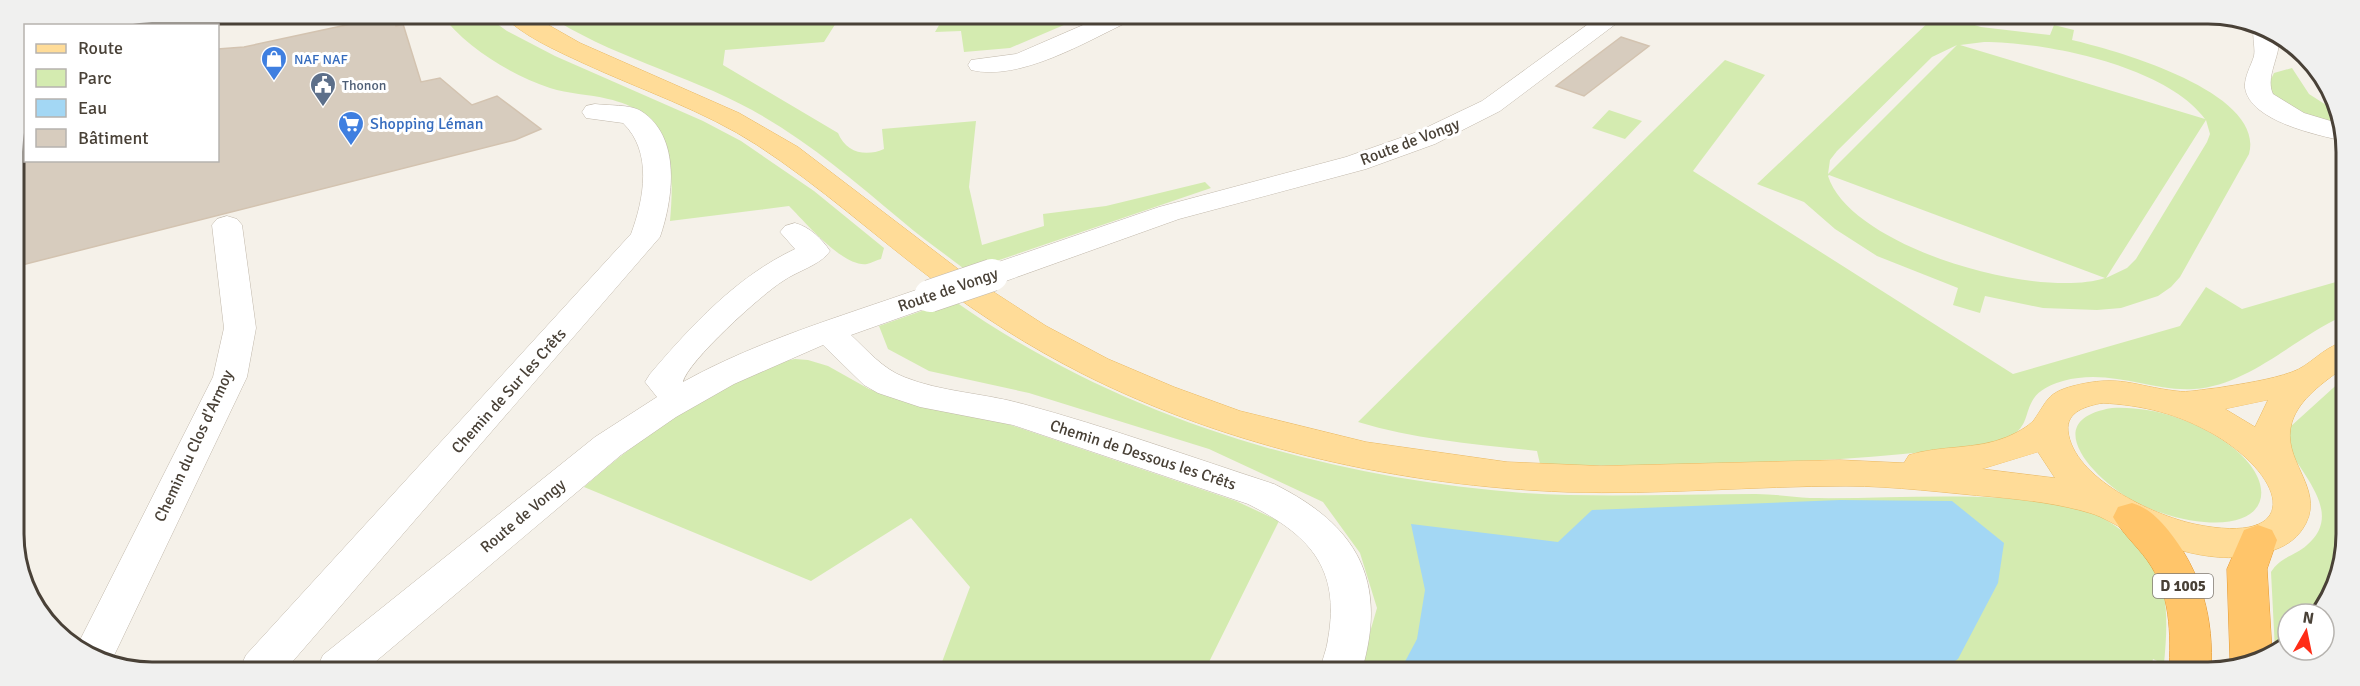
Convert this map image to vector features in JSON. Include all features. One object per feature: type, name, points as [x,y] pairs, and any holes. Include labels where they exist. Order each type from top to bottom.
[{"type":"highway","name":"D 1005","points":[[2120,511],[2167,556],[2183,585],[2192,650],[2191,662]]},
{"type":"highway","points":[[2252,654],[2247,569],[2258,540]]},
{"type":"main road","points":[[528,24],[559,43],[707,108],[767,140],[817,174],[971,293],[1039,338],[1122,380],[1220,418],[1319,444],[1377,456],[1509,475],[1630,478],[1850,473],[2038,486],[2120,511],[2154,527],[2199,540],[2240,543],[2258,540],[2284,528],[2291,518],[2294,507],[2292,494],[2278,467],[2272,429],[2280,412],[2302,381],[2336,358]]},
{"type":"main road","points":[[2175,403],[2219,399],[2302,381]]},
{"type":"main road","points":[[1850,473],[1995,454],[2026,444],[2048,428],[2055,410],[2063,402],[2087,393],[2136,393],[2175,403],[2234,430],[2278,467]]},
{"type":"main road","points":[[2048,428],[2054,452],[2075,479],[2120,511]]},
{"type":"street","points":[[980,65],[1021,61],[1104,24]]},
{"type":"street","name":"Route de Vongy","points":[[345,662],[608,446],[679,399],[763,356],[1169,213],[1356,163],[1426,138],[1491,106],[1604,24]]},
{"type":"street","points":[[2267,38],[2268,43],[2258,86],[2262,97],[2294,117],[2334,129]]},
{"type":"street","name":"Chemin de Sur les Crêts","points":[[266,662],[645,237],[654,215],[656,191],[655,154],[651,142],[631,116],[595,111]]},
{"type":"street","name":"Chemin du Clos d'Armoy","points":[[96,649],[230,377],[240,328],[227,225]]},
{"type":"street","points":[[679,399],[662,382],[700,337],[744,293],[772,272],[816,251],[795,232]]},
{"type":"street","name":"Chemin de Dessous les Crêts","points":[[828,332],[876,377],[890,385],[927,396],[991,407],[1024,416],[1261,494],[1280,502],[1307,519],[1327,537],[1344,568],[1350,585],[1353,608],[1352,635],[1344,662]]},
{"type":"green space","points":[[449,24],[497,24],[555,56],[703,121],[741,141],[814,191],[884,248],[881,259],[867,264],[847,259],[825,242],[789,206],[670,221],[672,180],[670,161],[658,129],[646,116],[630,106],[608,99],[557,90],[520,76],[476,48]]},
{"type":"green space","points":[[562,24],[835,24],[824,42],[725,50],[723,65],[838,133],[846,145],[857,152],[870,153],[884,149],[882,129],[976,121],[969,187],[982,245],[1044,226],[1043,214],[1106,206],[1205,182],[1211,188],[967,271],[830,162],[773,122],[727,97],[595,42]]},
{"type":"green space","points":[[940,24],[1066,24],[1010,48],[964,52],[961,31],[935,32]]},
{"type":"green space","points":[[1927,24],[1971,24],[2050,35],[2054,25],[2074,30],[2072,40],[2151,64],[2212,93],[2235,111],[2248,132],[2249,154],[2180,277],[2158,296],[2121,308],[2097,310],[2043,308],[1985,296],[1980,313],[1953,305],[1958,288],[1877,256],[1835,229],[1804,202],[1757,184]],"holes":[[[1984,42],[2010,43],[2071,52],[2134,71],[2187,100],[2205,119],[1960,45]],[[1957,45],[1828,174],[1830,160],[1837,151],[1932,57]],[[2206,120],[2210,134],[2207,142],[2136,259],[2127,268],[2106,278]],[[1829,175],[2105,278],[2075,283],[2037,281],[1994,274],[1950,262],[1908,246],[1872,225],[1844,202]]]},
{"type":"green space","points":[[1725,60],[1765,75],[1693,171],[2013,374],[2180,326],[2206,287],[2242,309],[2336,282],[2336,320],[2234,379],[2214,386],[2194,389],[2162,387],[2098,377],[2063,381],[2039,393],[2029,407],[2021,428],[2014,434],[1978,447],[1858,458],[1790,461],[1631,465],[1540,464],[1537,451],[1424,437],[1358,422]]},
{"type":"green space","points":[[2292,68],[2309,94],[2327,106],[2333,123],[2314,119],[2271,94],[2269,83],[2274,73]]},
{"type":"green space","points":[[1609,110],[1642,121],[1625,139],[1592,128]]},
{"type":"green space","points":[[953,300],[1017,342],[1084,378],[1153,409],[1224,435],[1297,456],[1372,473],[1447,485],[1523,493],[1610,496],[1770,494],[1810,498],[1978,497],[2024,499],[2068,505],[2090,512],[2115,525],[2127,534],[2147,556],[2155,569],[2161,582],[2165,604],[2164,662],[2153,659],[2152,662],[1361,662],[1377,608],[1360,553],[1323,502],[1209,449],[1029,393],[929,371],[888,349],[879,326]]},
{"type":"green space","points":[[795,359],[828,366],[869,389],[900,400],[978,414],[1236,501],[1279,521],[1209,662],[942,662],[970,587],[911,518],[811,581],[584,487],[636,444],[673,419],[754,373]]},
{"type":"green space","points":[[2336,385],[2336,534],[2332,567],[2323,591],[2316,602],[2276,602],[2275,643],[2271,572],[2283,560],[2307,545],[2318,533],[2322,520],[2321,507],[2316,494],[2286,443],[2290,427]]},
{"type":"green space","points":[[2112,408],[2143,409],[2173,416],[2215,435],[2228,444],[2255,472],[2261,486],[2261,499],[2255,509],[2244,517],[2227,522],[2194,521],[2156,511],[2116,490],[2089,465],[2080,451],[2076,437],[2078,424],[2090,415]]},
{"type":"water","points":[[1840,500],[1952,501],[2004,543],[1998,583],[1958,659],[1954,662],[1405,662],[1417,639],[1425,590],[1411,524],[1558,542],[1592,510]]},
{"type":"building","name":"Shopping Léman","points":[[351,24],[395,24],[396,26],[403,24],[421,82],[440,78],[472,105],[497,96],[541,129],[515,140],[24,264],[24,162],[219,162],[219,49],[244,47]]},
{"type":"building","points":[[1621,37],[1649,46],[1584,96],[1556,86]]},
{"type":"place","name":"NAF NAF","points":[[274,82]]},
{"type":"place","name":"Thonon","points":[[323,108]]},
{"type":"place","name":"Shopping Léman","points":[[351,147]]}]
